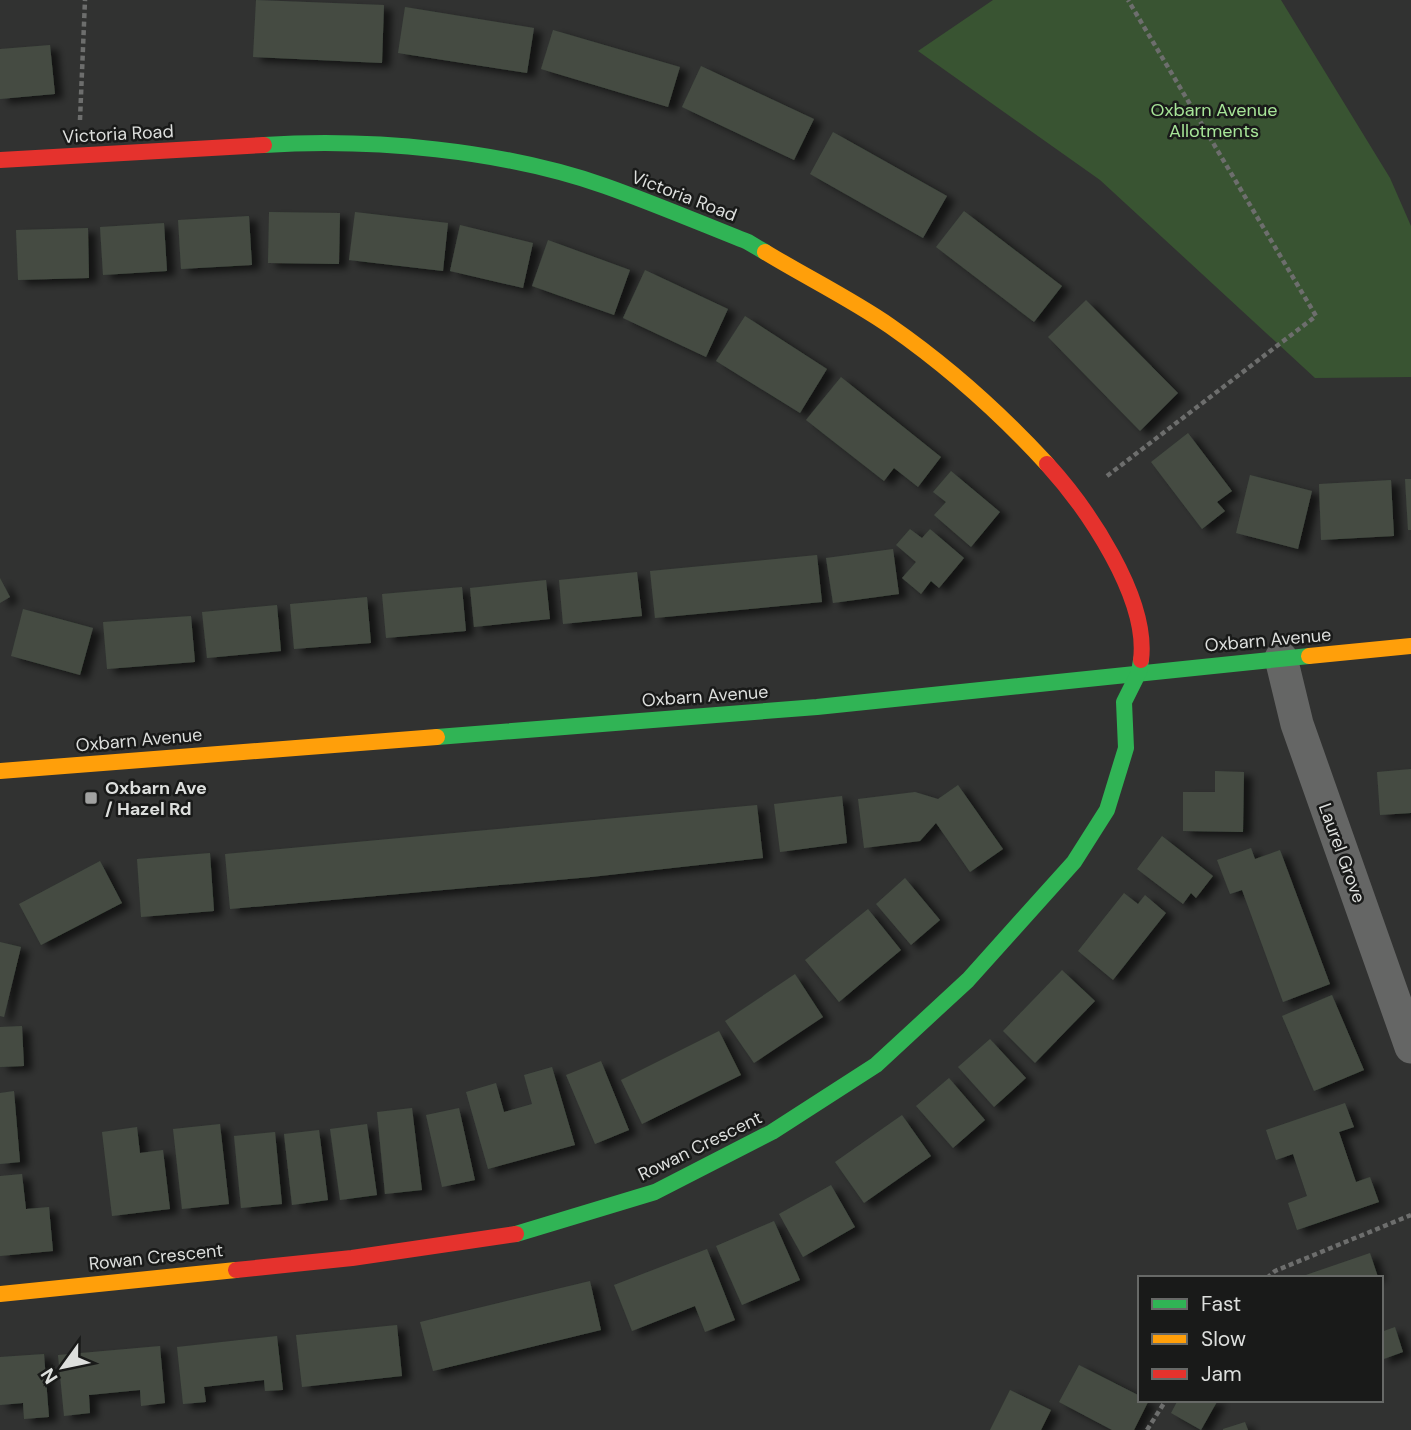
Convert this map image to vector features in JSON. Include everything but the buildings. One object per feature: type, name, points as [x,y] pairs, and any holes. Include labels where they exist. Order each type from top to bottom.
[{"type":"street","name":"Victoria Road","points":[[0,160],[276,144],[364,145],[449,152],[525,164],[603,185],[748,242],[890,326],[958,380],[1024,439],[1079,498],[1113,556],[1133,603],[1143,642],[1139,672]]},
{"type":"street","name":"Oxbarn Avenue","points":[[0,771],[817,707],[1411,646]]},
{"type":"street","name":"Laurel Grove","points":[[1280,658],[1297,724],[1411,1046]]},
{"type":"street","name":"Rowan Crescent","points":[[0,1294],[352,1258],[520,1233],[655,1192],[737,1151],[809,1110],[876,1065],[968,980],[1074,862],[1107,810],[1126,748],[1124,702],[1139,672]]},
{"type":"path","points":[[79,156],[85,0]]},
{"type":"path","points":[[1079,498],[1316,316],[1128,0]]},
{"type":"path","points":[[1269,1276],[1275,1271],[1411,1215]]},
{"type":"path","points":[[1147,1430],[1165,1402]]},
{"type":"green space","name":"Oxbarn Avenue Allotments","points":[[993,0],[1281,0],[1390,178],[1411,226],[1411,377],[1315,378],[1100,180],[918,51]]},
{"type":"traffic: fast","points":[[264,145],[392,145],[523,163],[605,186],[748,242],[765,252]]},
{"type":"traffic: fast","points":[[437,737],[817,707],[1309,656]]},
{"type":"traffic: fast","points":[[516,1234],[655,1192],[772,1132],[876,1065],[968,980],[1074,862],[1107,810],[1126,748],[1124,702],[1139,672],[1141,660]]},
{"type":"traffic: slow","points":[[765,252],[860,307],[911,341],[972,391],[1047,464]]},
{"type":"traffic: slow","points":[[1309,656],[1411,646]]},
{"type":"traffic: slow","points":[[0,771],[437,737]]},
{"type":"traffic: slow","points":[[0,1294],[236,1270]]},
{"type":"traffic: jam","points":[[0,160],[264,145]]},
{"type":"traffic: jam","points":[[1047,464],[1080,504],[1112,555],[1125,582],[1141,636],[1141,660]]},
{"type":"traffic: jam","points":[[236,1270],[352,1258],[516,1234]]},
{"type":"place","name":"Oxbarn Ave / Hazel Rd","points":[[91,798]]}]
